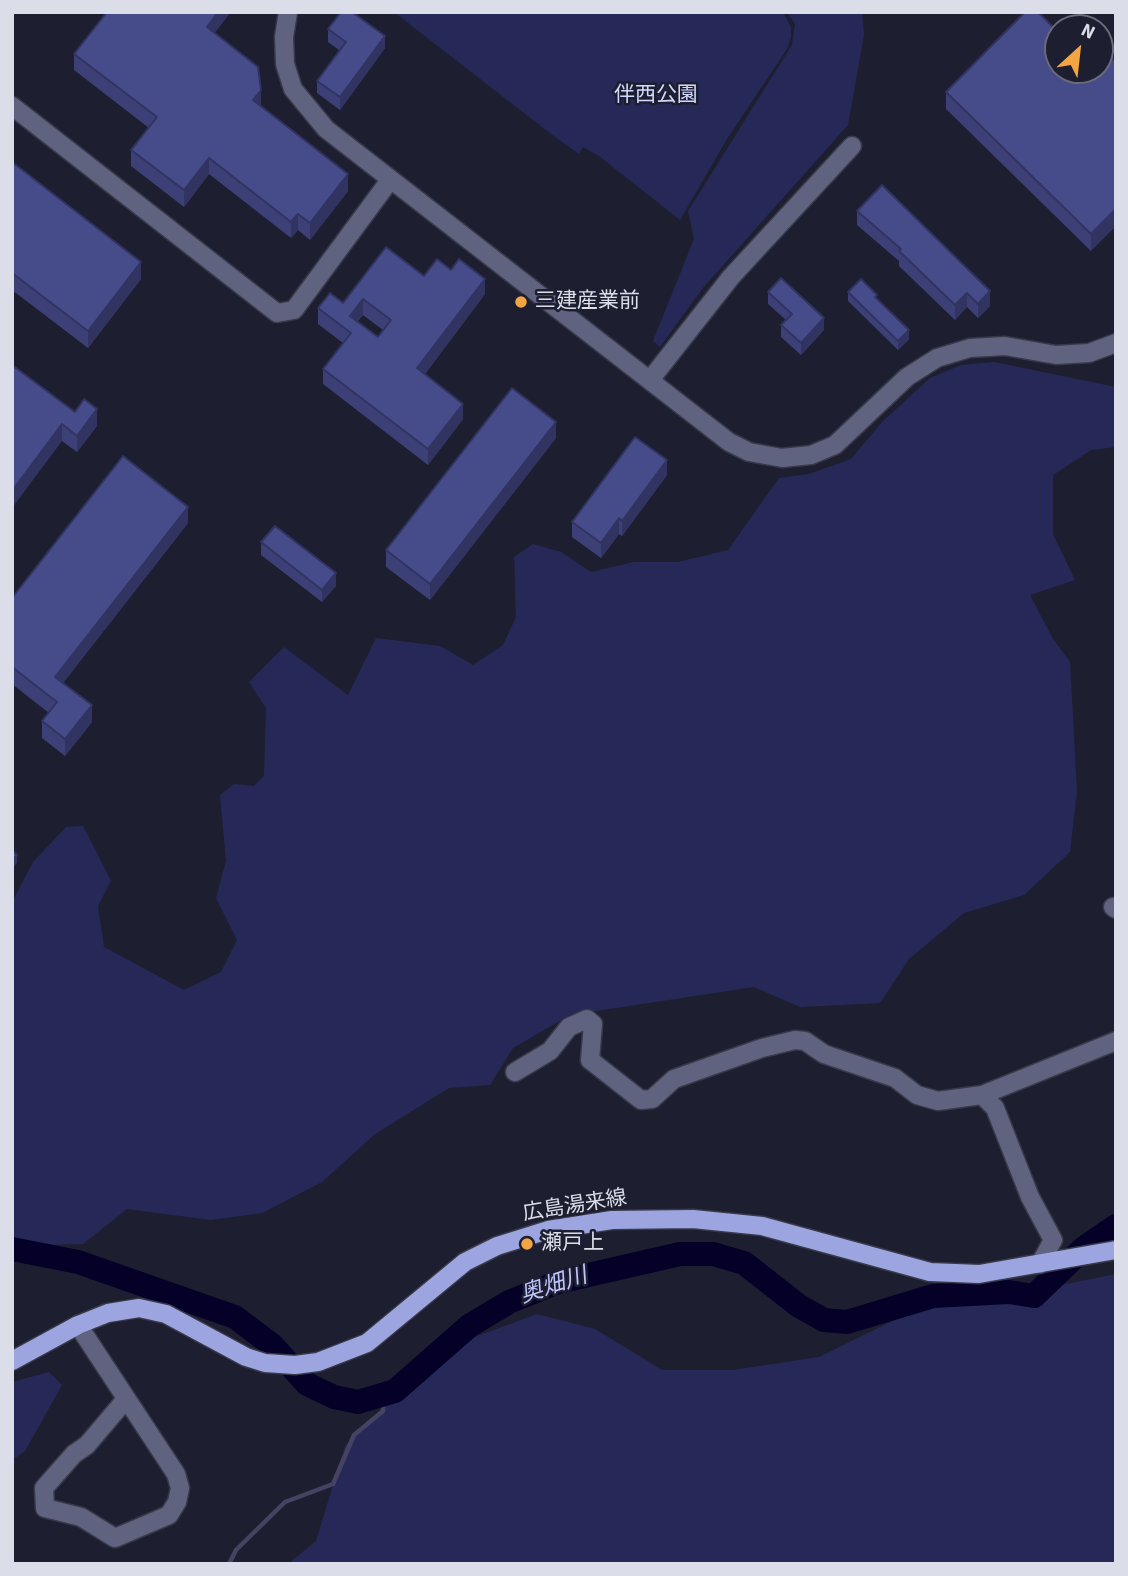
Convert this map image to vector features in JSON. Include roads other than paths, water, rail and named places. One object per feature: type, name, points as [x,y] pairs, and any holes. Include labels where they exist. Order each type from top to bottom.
[{"type":"main road","name":"広島湯来線","points":[[12,1361],[78,1325],[108,1313],[139,1308],[166,1314],[246,1357],[274,1364],[318,1362],[367,1343],[465,1262],[497,1246],[548,1230],[612,1220],[693,1219],[762,1226],[930,1272],[979,1274],[1116,1250]]},
{"type":"street","points":[[288,12],[284,37],[285,64],[293,89],[326,129],[729,442],[749,452],[782,458],[811,455],[835,445],[907,377],[937,358],[970,348],[1005,346],[1056,355],[1089,353],[1116,343]]},
{"type":"street","points":[[12,106],[277,313],[294,310],[390,180]]},
{"type":"street","points":[[650,380],[731,277],[852,146]]},
{"type":"street","points":[[515,1073],[550,1051],[569,1027],[587,1019],[593,1024],[590,1060],[641,1100],[652,1099],[674,1079],[762,1048],[795,1040],[806,1041],[824,1054],[895,1078],[917,1095],[939,1101],[982,1095],[1116,1041]]},
{"type":"street","points":[[982,1095],[995,1108],[1030,1197],[1053,1240],[1045,1263]]},
{"type":"street","points":[[78,1325],[127,1399],[176,1474],[180,1488],[177,1502],[169,1515],[115,1538],[81,1517],[45,1508],[44,1488],[74,1454],[87,1445],[127,1399]]},
{"type":"waterway","name":"奥畑川","points":[[12,1249],[78,1262],[235,1317],[272,1345],[307,1384],[334,1397],[358,1402],[395,1391],[469,1326],[509,1302],[558,1282],[680,1254],[713,1254],[744,1263],[799,1306],[824,1320],[847,1322],[933,1296],[1009,1292],[1034,1296],[1084,1248],[1116,1226]]},
{"type":"waterway","points":[[229,1564],[236,1550],[285,1502],[333,1484],[354,1435],[383,1411],[384,1396]]},
{"type":"place","name":"三建産業前","points":[[521,302]]},
{"type":"place","name":"瀬戸上","points":[[527,1244]]},
{"type":"park label","name":"伴西公園","points":[[656,96]]}]
